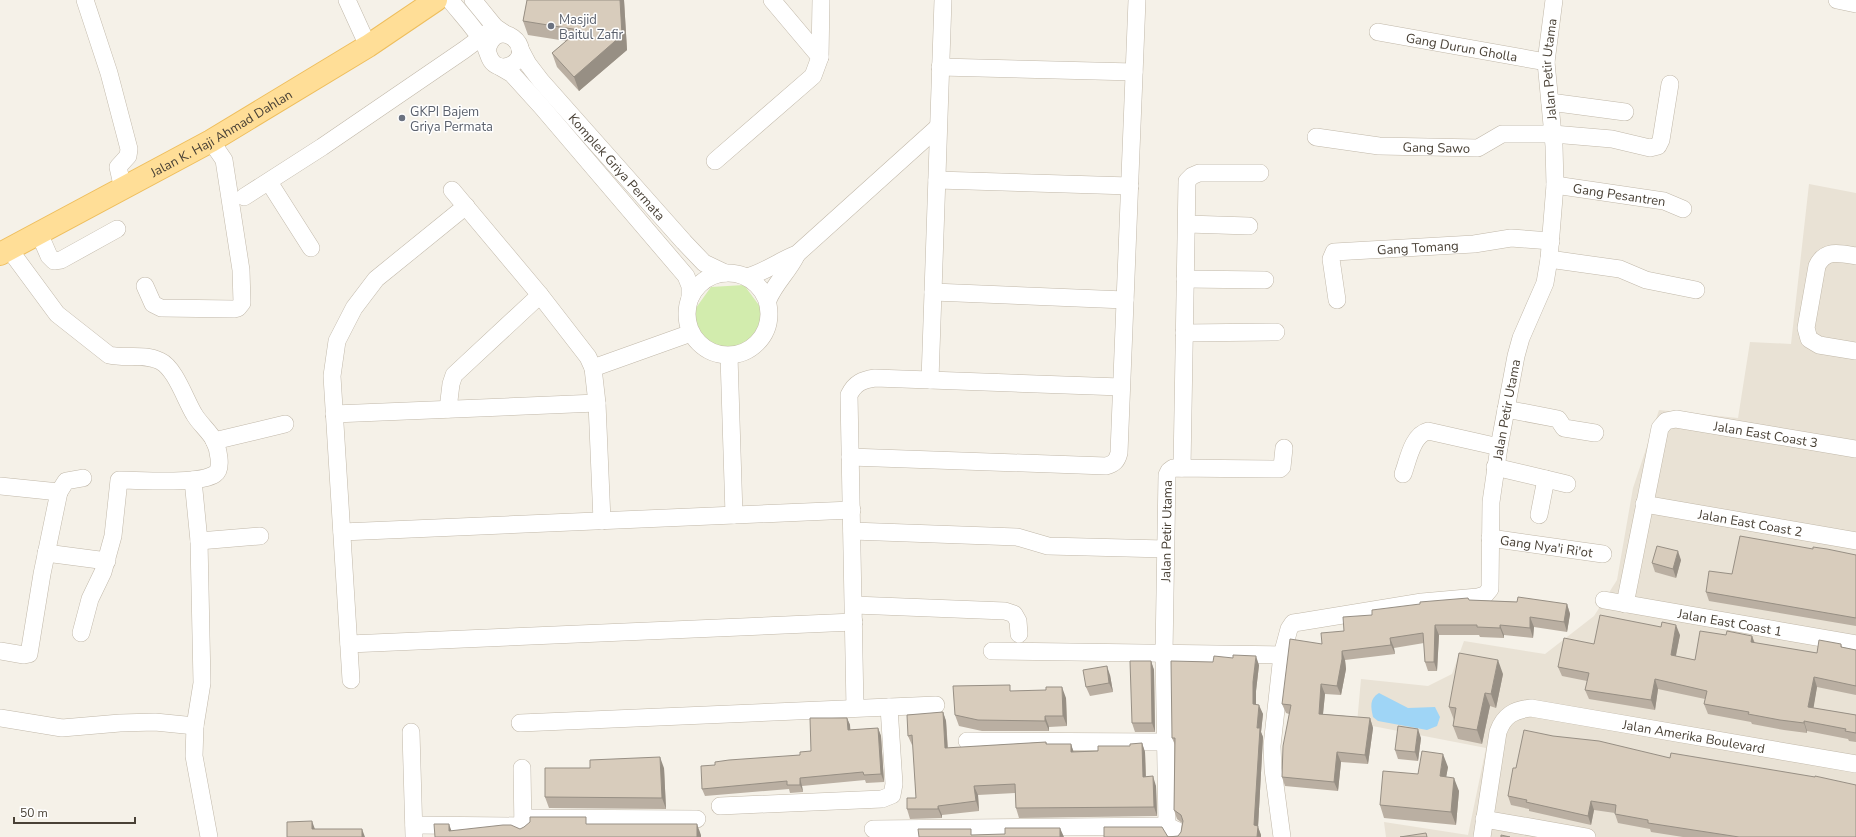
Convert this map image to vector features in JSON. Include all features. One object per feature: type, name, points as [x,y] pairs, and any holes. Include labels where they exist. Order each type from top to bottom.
[{"type":"main road","name":"Jalan K. Haji Ahmad Dahlan","points":[[5,251],[211,141],[368,46],[436,0]]},
{"type":"street","points":[[85,0],[109,72],[129,148],[128,156],[118,167],[123,189]]},
{"type":"street","points":[[347,0],[368,46]]},
{"type":"street","points":[[450,0],[484,44],[488,57],[493,63],[507,67],[514,63],[519,57],[520,49],[518,43],[501,31],[478,6]]},
{"type":"street","points":[[772,0],[820,57]]},
{"type":"street","points":[[715,161],[807,82],[817,68],[820,57],[822,0]]},
{"type":"street","points":[[930,380],[943,0]]},
{"type":"street","points":[[850,457],[1098,466],[1112,464],[1117,460],[1119,453],[1137,0]]},
{"type":"street","name":"Jalan Petir Utama","points":[[1282,837],[1273,769],[1272,746],[1282,655],[1289,629],[1293,624],[1422,602],[1485,595],[1488,592],[1491,581],[1491,502],[1498,447],[1520,344],[1545,283],[1550,259],[1555,185],[1553,134],[1546,62],[1554,0]]},
{"type":"street","points":[[1837,0],[1856,4]]},
{"type":"street","points":[[244,197],[484,44],[489,43],[494,37],[500,34],[501,31]]},
{"type":"street","name":"Gang Durun Gholla","points":[[1378,32],[1546,62]]},
{"type":"street","name":"Komplek Griya Permata","points":[[520,49],[528,64],[541,81],[684,242],[704,263],[725,273]]},
{"type":"street","name":"Komplek Griya Permata","points":[[500,66],[512,74],[541,106],[686,276],[690,286],[690,298]]},
{"type":"street","points":[[940,67],[1134,72]]},
{"type":"street","name":"Gang Sawo","points":[[1316,137],[1378,146],[1478,148],[1502,134],[1553,134],[1612,139],[1632,145],[1655,148],[1661,140],[1670,84]]},
{"type":"street","points":[[1550,102],[1625,112]]},
{"type":"street","points":[[747,277],[766,270],[786,258],[797,254],[938,127]]},
{"type":"street","points":[[144,286],[153,304],[161,308],[234,309],[241,305],[241,270],[224,160],[211,141]]},
{"type":"street","points":[[1182,468],[1187,182],[1192,176],[1199,173],[1260,173]]},
{"type":"street","points":[[937,180],[1130,186]]},
{"type":"street","points":[[269,182],[311,248]]},
{"type":"street","name":"Gang Pesantren","points":[[1555,185],[1664,201],[1683,210]]},
{"type":"street","points":[[452,190],[540,295],[588,357],[592,368],[597,403],[602,521]]},
{"type":"street","points":[[351,680],[332,376],[337,341],[354,308],[376,279],[466,206]]},
{"type":"street","points":[[1187,224],[1249,226]]},
{"type":"street","points":[[39,233],[54,261],[61,260],[117,229]]},
{"type":"street","name":"Gang Tomang","points":[[1337,300],[1331,259],[1334,252],[1474,244],[1510,238],[1551,241]]},
{"type":"street","points":[[669,256],[684,242]]},
{"type":"street","points":[[5,251],[57,314],[109,355],[120,358],[147,357],[161,361],[175,376],[194,414],[214,441],[220,466],[214,475],[193,480],[119,480],[113,536],[107,561],[104,572],[90,599],[81,633]]},
{"type":"street","points":[[1856,256],[1837,252],[1825,256],[1819,260],[1806,328],[1809,339],[1819,345],[1856,351]]},
{"type":"street","points":[[768,300],[777,282],[792,265],[797,254]]},
{"type":"street","points":[[1550,259],[1620,269],[1646,280],[1696,290]]},
{"type":"street","points":[[725,273],[736,273],[747,277],[759,287],[768,300],[770,319],[762,338],[748,351],[729,356],[720,355],[703,347],[691,333],[687,322],[687,310],[690,298],[696,288],[704,280],[714,275],[725,273]]},
{"type":"street","points":[[1185,279],[1265,280]]},
{"type":"street","points":[[933,292],[1125,300]]},
{"type":"street","points":[[448,409],[450,384],[454,375],[540,295]]},
{"type":"street","points":[[1184,333],[1276,332]]},
{"type":"street","points":[[592,368],[691,333]]},
{"type":"street","points":[[729,356],[734,515]]},
{"type":"street","points":[[855,708],[849,395],[854,385],[863,379],[875,378],[1121,387]]},
{"type":"street","points":[[334,414],[597,403]]},
{"type":"street","points":[[1506,409],[1558,418],[1564,428],[1595,433]]},
{"type":"street","name":"Jalan East Coast 3","points":[[1644,504],[1660,428],[1666,421],[1676,419],[1856,449]]},
{"type":"street","points":[[214,441],[285,424]]},
{"type":"street","points":[[1403,474],[1416,440],[1423,432],[1428,431],[1498,447]]},
{"type":"street","name":"Jalan Petir Utama","points":[[873,829],[1172,832],[1165,742],[1164,653],[1165,549],[1168,471],[1173,468],[1280,470],[1282,467],[1284,448]]},
{"type":"street","points":[[1495,467],[1567,484]]},
{"type":"street","points":[[0,651],[27,655],[29,654],[46,554],[59,492],[66,481],[83,478]]},
{"type":"street","points":[[1540,515],[1546,479]]},
{"type":"street","points":[[193,480],[199,541],[202,683],[195,726],[194,756],[209,837]]},
{"type":"street","points":[[0,486],[59,492]]},
{"type":"street","points":[[1625,604],[1644,504]]},
{"type":"street","name":"Jalan East Coast 2","points":[[1644,504],[1856,541]]},
{"type":"street","points":[[342,532],[852,510]]},
{"type":"street","points":[[852,531],[1017,537],[1048,546],[1165,549]]},
{"type":"street","points":[[199,541],[260,536]]},
{"type":"street","name":"Gang Nya'i Ri'ot","points":[[1490,538],[1603,554]]},
{"type":"street","points":[[46,554],[107,561]]},
{"type":"street","name":"Jalan East Coast 1","points":[[1604,600],[1856,644]]},
{"type":"street","points":[[349,644],[854,614],[1005,611],[1014,614],[1018,621],[1019,634]]},
{"type":"street","points":[[992,651],[1282,655]]},
{"type":"street","points":[[520,723],[936,705]]},
{"type":"street","points":[[720,806],[882,799],[892,795],[894,784],[889,707]]},
{"type":"street","name":"Jalan Amerika Boulevard","points":[[1484,819],[1498,732],[1502,721],[1509,714],[1519,709],[1531,708],[1856,764]]},
{"type":"street","points":[[0,718],[62,728],[120,723],[155,722],[195,726]]},
{"type":"street","points":[[411,732],[414,831],[697,820]]},
{"type":"street","points":[[967,741],[1165,742]]},
{"type":"street","points":[[522,768],[523,827]]},
{"type":"street","points":[[1482,837],[1484,819],[1587,837]]},
{"type":"shaded area","points":[[1809,184],[1856,193],[1856,837],[1386,837],[1384,822],[1468,835],[1486,748],[1357,723],[1361,679],[1428,686],[1452,674],[1464,641],[1545,654],[1594,616],[1617,580],[1633,488],[1659,410],[1738,418],[1750,342],[1791,344]]},
{"type":"green space","points":[[744,285],[764,312],[758,345],[731,357],[701,344],[693,312],[711,287]]},
{"type":"water","points":[[1379,693],[1408,708],[1435,707],[1440,717],[1437,726],[1427,730],[1378,721],[1373,717],[1371,707],[1372,701]]},
{"type":"building","points":[[527,0],[620,0],[622,35],[574,77],[552,53],[579,30],[523,21]]},
{"type":"building","points":[[1740,536],[1813,549],[1813,547],[1827,549],[1856,555],[1856,618],[1706,592],[1709,571],[1732,574]]},
{"type":"building","points":[[1657,546],[1678,551],[1673,569],[1652,563]]},
{"type":"building","points":[[1518,597],[1567,604],[1564,622],[1530,617],[1530,628],[1500,625],[1500,628],[1477,627],[1477,625],[1435,625],[1434,662],[1425,662],[1423,633],[1390,638],[1391,645],[1342,651],[1337,686],[1321,684],[1319,714],[1370,718],[1365,755],[1337,752],[1334,782],[1282,777],[1283,746],[1291,705],[1282,704],[1290,639],[1322,644],[1321,633],[1344,631],[1343,617],[1372,615],[1372,610],[1420,604],[1420,602],[1468,598],[1469,600],[1517,602]]},
{"type":"building","points":[[1600,615],[1661,627],[1662,622],[1676,625],[1671,655],[1695,660],[1700,631],[1726,635],[1727,631],[1752,636],[1751,642],[1817,653],[1819,640],[1841,644],[1841,647],[1856,650],[1856,686],[1814,677],[1808,707],[1856,715],[1856,733],[1845,731],[1846,729],[1804,721],[1804,723],[1780,720],[1748,714],[1749,712],[1704,704],[1707,691],[1655,679],[1651,700],[1585,690],[1589,673],[1558,667],[1564,638],[1594,644]]},
{"type":"building","points":[[1459,653],[1498,660],[1491,694],[1485,693],[1477,730],[1453,726],[1456,708],[1449,707]]},
{"type":"building","points":[[1233,655],[1256,656],[1253,682],[1253,704],[1259,705],[1257,728],[1260,728],[1254,825],[1258,826],[1257,837],[1168,837],[1178,836],[1181,832],[1183,821],[1181,815],[1174,810],[1175,738],[1172,738],[1171,661],[1213,662],[1214,656],[1233,658]]},
{"type":"building","points":[[1130,661],[1151,661],[1152,723],[1132,723]]},
{"type":"building","points":[[1107,666],[1109,683],[1086,687],[1083,670]]},
{"type":"building","points":[[1010,685],[1010,691],[1046,690],[1046,687],[1062,687],[1063,716],[1045,716],[1045,721],[978,720],[955,715],[953,686]]},
{"type":"building","points":[[943,712],[945,748],[1046,742],[1046,744],[1071,744],[1071,752],[1098,751],[1098,746],[1130,746],[1130,744],[1142,743],[1143,777],[1153,776],[1154,807],[1016,808],[1015,784],[974,786],[976,801],[938,806],[938,809],[907,809],[907,798],[916,798],[912,735],[908,736],[907,715]]},
{"type":"building","points":[[810,718],[847,718],[848,730],[878,728],[881,774],[864,775],[863,772],[800,778],[800,785],[787,785],[787,781],[702,789],[701,766],[715,765],[715,762],[729,760],[800,755],[800,752],[811,751]]},
{"type":"building","points":[[1398,726],[1418,729],[1415,752],[1395,750]]},
{"type":"building","points":[[1524,730],[1553,736],[1599,741],[1670,758],[1671,753],[1815,776],[1856,785],[1856,837],[1739,837],[1648,823],[1648,820],[1615,814],[1616,805],[1591,801],[1588,816],[1526,802],[1527,800],[1508,796],[1513,768],[1516,768]]},
{"type":"building","points":[[1422,751],[1443,754],[1440,776],[1454,778],[1451,812],[1380,805],[1383,771],[1418,774]]},
{"type":"building","points":[[660,757],[662,798],[545,797],[545,768],[590,768],[590,760]]},
{"type":"building","points":[[530,817],[586,817],[586,824],[697,824],[697,837],[435,837],[434,824],[449,824],[449,831],[503,825],[511,825],[520,829],[530,822]]},
{"type":"building","points":[[312,821],[312,829],[362,829],[362,837],[287,837],[287,822]]},
{"type":"building","points":[[1104,827],[1162,827],[1168,837],[1104,837]]},
{"type":"building","points":[[1005,828],[1060,828],[1060,837],[919,837],[918,829],[971,829],[971,835],[1005,834]]},
{"type":"building","points":[[1426,833],[1427,837],[1400,837]]},
{"type":"place","name":"Masjid Baitul Zafir","points":[[551,26]]},
{"type":"place","name":"GKPI Bajem Griya Permata","points":[[402,118]]}]
